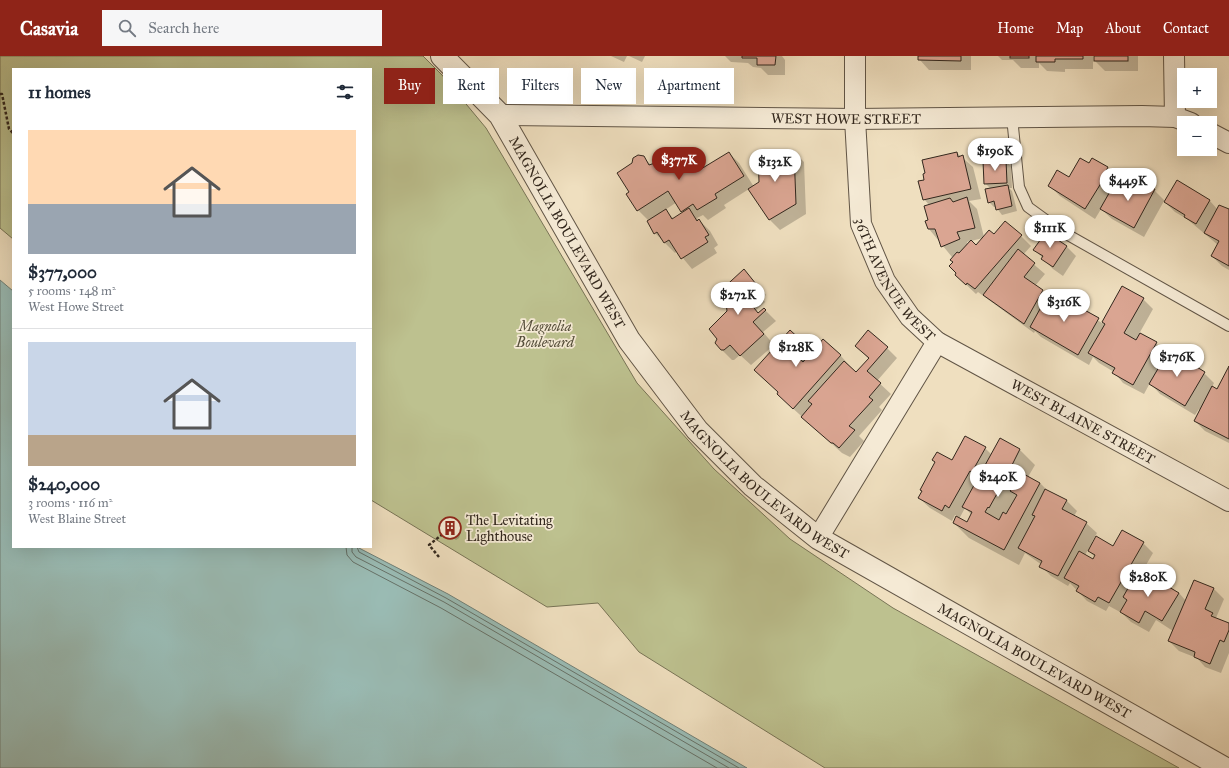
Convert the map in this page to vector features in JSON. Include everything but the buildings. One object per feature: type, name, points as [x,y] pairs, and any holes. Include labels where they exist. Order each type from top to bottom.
[{"type":"street","name":"MAGNOLIA BOULEVARD WEST","points":[[442,56],[500,115],[629,340],[697,430],[753,486],[818,538],[1224,768]]},
{"type":"street","name":"36TH AVENUE WEST","points":[[818,538],[937,342],[910,317],[885,281],[861,224],[855,119],[855,56]]},
{"type":"street","points":[[1174,56],[1182,116]]},
{"type":"street","name":"WEST HOWE STREET","points":[[500,115],[855,119],[1142,116],[1177,119]]},
{"type":"street","points":[[1217,137],[1229,144]]},
{"type":"street","name":"WEST BLAINE STREET","points":[[937,342],[1229,501]]},
{"type":"lane","points":[[1012,117],[1019,187],[1028,208],[1061,231],[1229,326]]},
{"type":"path","points":[[0,94],[2,94],[9,130],[12,132]]},
{"type":"path","points":[[439,558],[429,545],[444,533]]},
{"type":"green space","name":"Magnolia Boulevard","points":[[0,56],[423,56],[435,68],[442,75],[443,76],[443,104],[466,104],[486,128],[637,383],[714,469],[790,539],[893,608],[1179,768],[825,768],[639,652],[598,603],[547,607],[372,501],[372,68],[12,68],[12,238],[0,228]]},
{"type":"water","points":[[0,280],[12,290],[12,548],[359,548],[448,594],[747,768],[0,768]]},
{"type":"place","name":"The Levitating Lighthouse","points":[[450,528]]}]
